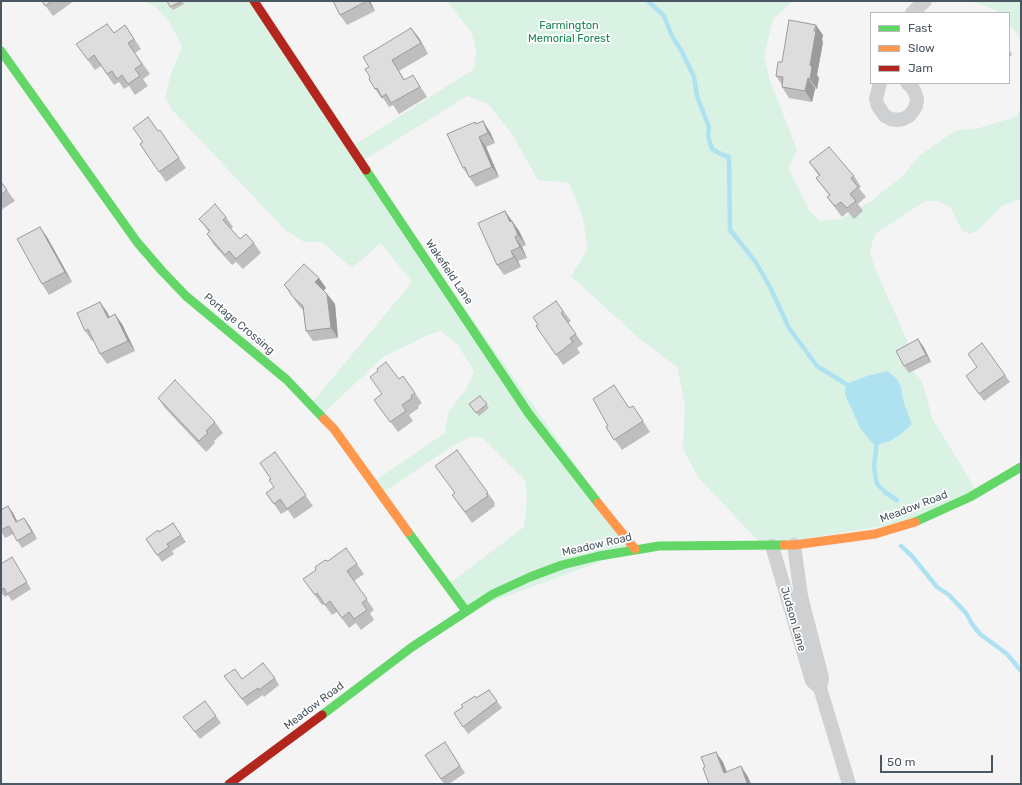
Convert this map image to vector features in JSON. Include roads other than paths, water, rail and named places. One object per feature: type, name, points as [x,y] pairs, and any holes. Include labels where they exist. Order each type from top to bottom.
[{"type":"street","name":"Wakefield Lane","points":[[254,1],[528,414],[635,549]]},
{"type":"street","points":[[913,12],[925,1]]},
{"type":"street","name":"Portage Crossing","points":[[1,51],[137,242],[186,296],[287,380],[334,429],[466,611]]},
{"type":"street","points":[[880,84],[876,99],[878,106],[885,116],[897,120],[908,116],[916,106],[916,93],[908,84]]},
{"type":"street","name":"Meadow Road","points":[[229,784],[412,647],[493,594],[530,578],[562,566],[599,556],[635,549],[659,546],[696,545],[794,546],[875,534],[923,519],[970,497],[1009,476],[1021,467]]},
{"type":"street","name":"Judson Lane","points":[[772,546],[812,681],[820,688]]},
{"type":"street","name":"Judson Lane","points":[[794,546],[801,596],[822,678],[820,688],[849,784]]},
{"type":"water","points":[[887,371],[897,379],[901,387],[904,403],[912,424],[890,441],[877,445],[873,444],[860,428],[845,394],[846,384],[867,376]]},
{"type":"waterway","points":[[648,1],[664,16],[672,36],[682,52],[694,77],[697,96],[709,127],[708,136],[712,149],[729,157],[730,230],[755,261],[770,287],[789,328],[817,366],[850,388]]},
{"type":"waterway","points":[[877,440],[874,467],[877,484],[886,493],[897,500]]},
{"type":"waterway","points":[[901,546],[911,555],[937,587],[949,595],[966,613],[980,634],[1007,654],[1021,671]]},
{"type":"park label","name":"Farmington Memorial Forest","points":[[569,32]]}]
